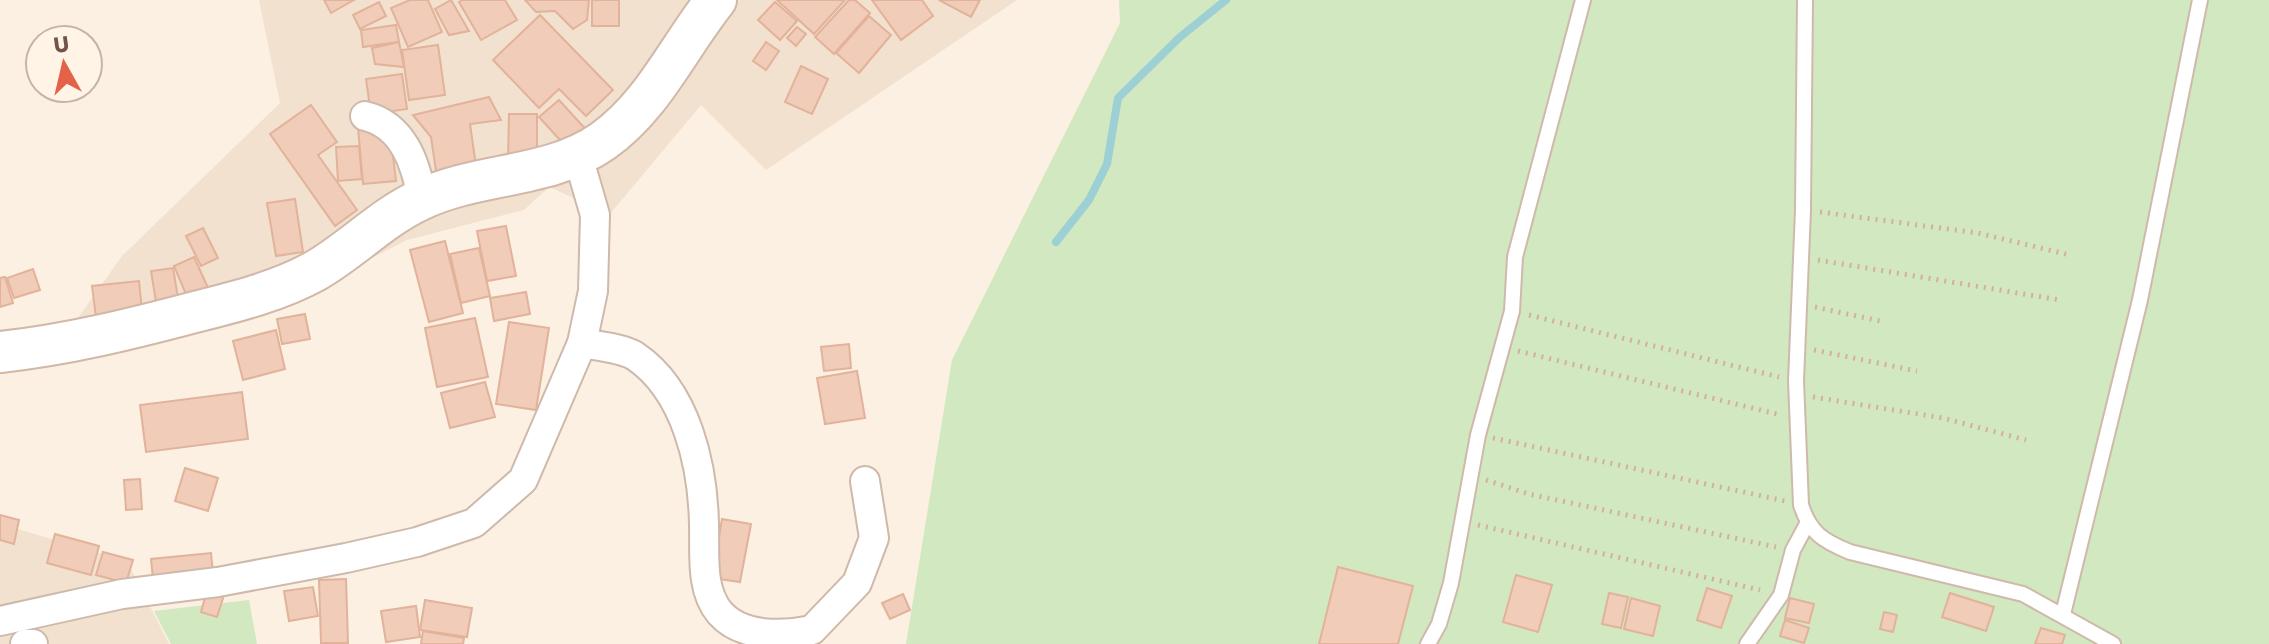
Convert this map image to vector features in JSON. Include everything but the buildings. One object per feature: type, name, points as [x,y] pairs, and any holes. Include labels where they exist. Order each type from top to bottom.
[{"type":"main road","points":[[0,352],[120,332],[245,299],[315,271],[372,227],[422,199],[484,180],[552,166],[603,141],[655,89],[716,0]]},
{"type":"street","points":[[365,116],[383,120],[398,135],[411,156],[422,199]]},
{"type":"street","points":[[15,644],[0,623],[122,594],[218,582],[346,558],[417,542],[474,523],[523,480],[582,343],[593,291],[595,215],[577,153]]},
{"type":"street","points":[[582,343],[633,355],[667,391],[685,423],[699,469],[710,593],[721,614],[757,633],[812,630],[857,583],[874,538],[865,481]]},
{"type":"street","points":[[25,644],[33,644]]},
{"type":"lane","points":[[1428,644],[1439,624],[1451,583],[1478,435],[1512,311],[1515,257],[1583,0]]},
{"type":"lane","points":[[1805,0],[1803,210],[1796,381],[1801,505],[1807,524],[1823,541],[1850,552],[2023,594],[2113,644]]},
{"type":"lane","points":[[2063,614],[2140,300],[2200,0]]},
{"type":"lane","points":[[1747,644],[1781,595],[1793,550],[1807,524]]},
{"type":"path","points":[[1803,210],[1978,233],[2070,255]]},
{"type":"path","points":[[1801,258],[2060,300]]},
{"type":"path","points":[[1798,304],[1880,321]]},
{"type":"path","points":[[1512,311],[1796,381],[1807,396],[1943,418],[2026,440]]},
{"type":"path","points":[[1798,346],[1917,371]]},
{"type":"path","points":[[1501,347],[1797,419]]},
{"type":"path","points":[[1478,435],[1801,505]]},
{"type":"path","points":[[1470,475],[1529,494],[1793,550]]},
{"type":"path","points":[[1463,521],[1781,595]]},
{"type":"shaded area","points":[[259,0],[1017,0],[766,170],[701,105],[610,214],[549,187],[524,210],[407,240],[344,272],[70,329],[122,256],[280,103]]},
{"type":"shaded area","points":[[0,524],[127,561],[169,644],[0,644]]},
{"type":"green space","points":[[1119,0],[2269,0],[2269,644],[906,644],[952,360],[1120,23]]},
{"type":"green space","points":[[249,600],[257,644],[171,644],[154,611]]},
{"type":"waterway","points":[[1056,242],[1089,200],[1107,164],[1118,98],[1180,37],[1226,0]]}]
